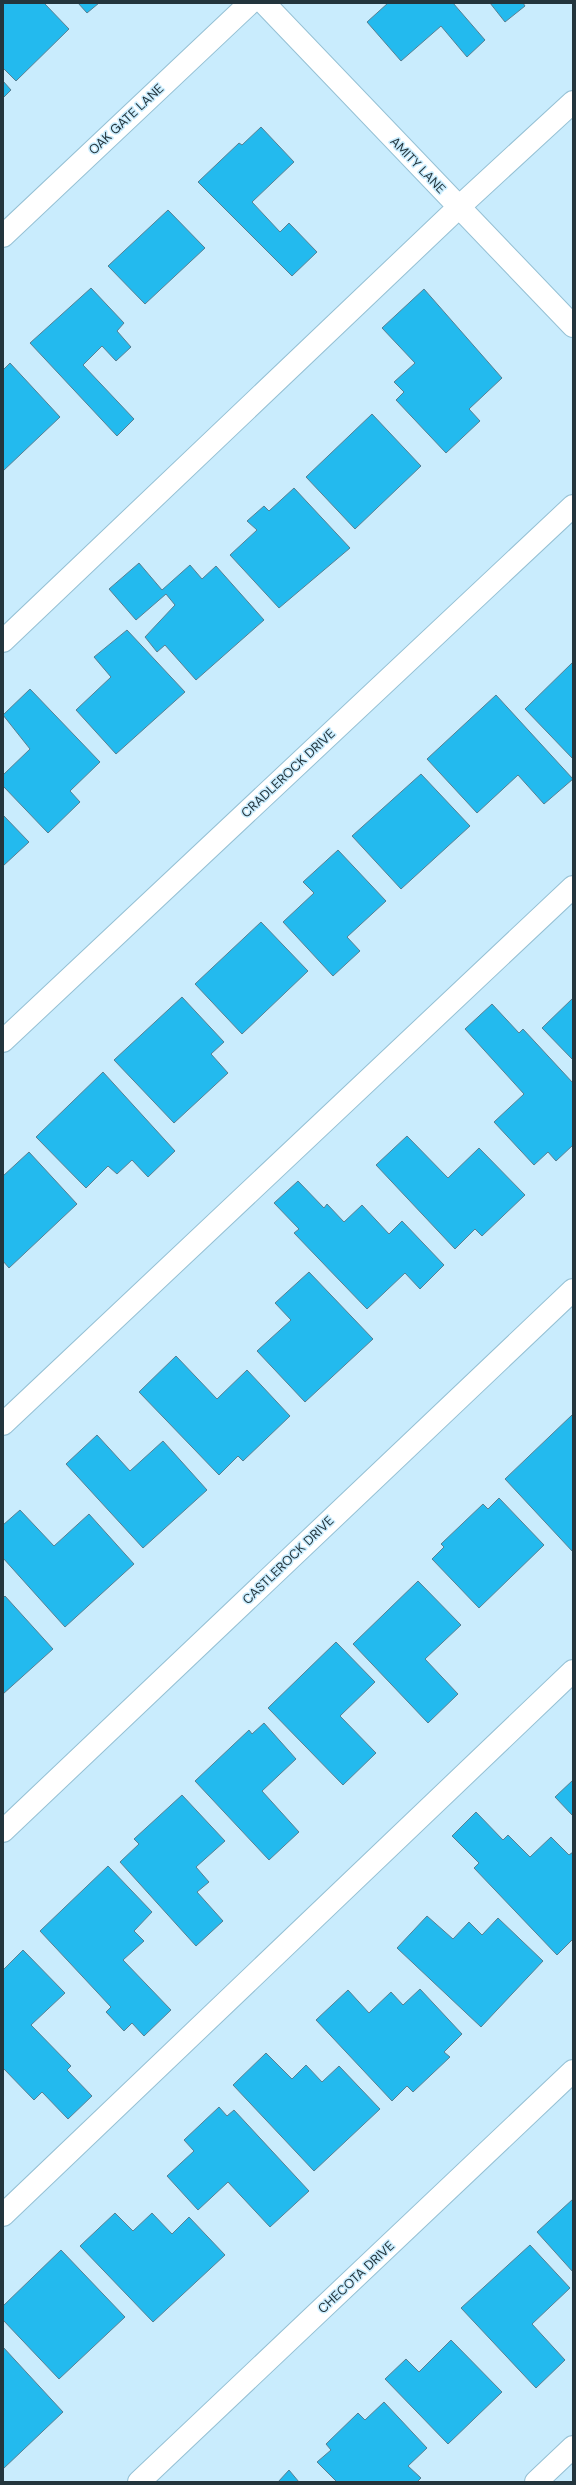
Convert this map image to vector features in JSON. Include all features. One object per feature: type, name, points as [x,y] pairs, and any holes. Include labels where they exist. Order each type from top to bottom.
[{"type":"street","name":"OAK GATE LANE","points":[[3,236],[250,3]]},
{"type":"street","name":"AMITY LANE","points":[[264,3],[573,326]]},
{"type":"street","points":[[3,641],[459,207],[573,102]]},
{"type":"street","name":"CRADLEROCK DRIVE","points":[[3,1041],[573,506]]},
{"type":"street","points":[[3,1424],[573,887]]},
{"type":"street","name":"CASTLEROCK DRIVE","points":[[3,1831],[573,1290]]},
{"type":"street","points":[[3,2215],[573,1671]]},
{"type":"street","name":"CHECOTA DRIVE","points":[[139,2482],[573,2071]]},
{"type":"street","points":[[536,2482],[573,2447]]},
{"type":"building","points":[[3,3],[44,3],[69,29],[16,81],[3,68]]},
{"type":"building","points":[[78,3],[99,3],[87,13]]},
{"type":"building","points":[[388,3],[453,3],[485,40],[467,57],[441,26],[401,61],[367,22]]},
{"type":"building","points":[[490,3],[523,3],[525,6],[505,22]]},
{"type":"building","points":[[3,81],[11,90],[3,98]]},
{"type":"building","points":[[261,127],[294,162],[252,202],[280,232],[289,223],[317,252],[292,276],[198,182],[239,143],[242,145]]},
{"type":"building","points":[[168,210],[205,248],[145,304],[108,266]]},
{"type":"building","points":[[91,288],[124,323],[117,331],[131,347],[116,361],[102,346],[83,365],[134,419],[117,436],[30,343]]},
{"type":"building","points":[[424,289],[502,378],[469,409],[480,421],[446,453],[396,400],[404,392],[394,382],[415,363],[382,328]]},
{"type":"building","points":[[10,363],[60,417],[3,471],[3,370]]},
{"type":"building","points":[[372,414],[421,466],[355,529],[306,477]]},
{"type":"building","points":[[294,488],[350,548],[279,608],[230,555],[257,530],[247,521],[264,506],[269,511]]},
{"type":"building","points":[[139,563],[162,590],[190,565],[202,579],[216,566],[264,620],[196,680],[165,645],[157,652],[145,637],[175,605],[166,594],[136,620],[109,589]]},
{"type":"building","points":[[127,630],[185,692],[116,754],[76,710],[111,677],[94,657]]},
{"type":"building","points":[[573,662],[573,759],[525,709]]},
{"type":"building","points":[[30,689],[100,762],[70,791],[80,802],[48,833],[3,786],[3,775],[30,749],[3,715]]},
{"type":"building","points":[[496,695],[573,779],[544,804],[518,775],[477,813],[427,759]]},
{"type":"building","points":[[421,774],[470,826],[401,889],[352,836]]},
{"type":"building","points":[[3,815],[29,842],[3,866]]},
{"type":"building","points":[[338,850],[386,901],[347,937],[360,951],[333,976],[283,922],[314,893],[303,882]]},
{"type":"building","points":[[261,922],[308,971],[242,1034],[195,984]]},
{"type":"building","points":[[182,997],[224,1042],[211,1054],[228,1073],[174,1123],[114,1060]]},
{"type":"building","points":[[573,998],[573,1060],[542,1028]]},
{"type":"building","points":[[492,1004],[519,1033],[523,1029],[573,1083],[573,1145],[556,1161],[548,1152],[534,1165],[494,1122],[524,1094],[465,1029]]},
{"type":"building","points":[[103,1072],[175,1151],[148,1177],[132,1160],[117,1174],[108,1166],[86,1188],[36,1137]]},
{"type":"building","points":[[407,1136],[448,1178],[479,1148],[525,1195],[482,1236],[475,1229],[455,1249],[376,1165]]},
{"type":"building","points":[[29,1152],[77,1204],[9,1268],[3,1261],[3,1176]]},
{"type":"building","points":[[298,1181],[324,1208],[327,1204],[344,1222],[362,1205],[389,1234],[402,1221],[444,1265],[420,1289],[405,1273],[367,1309],[294,1233],[299,1229],[274,1203]]},
{"type":"building","points":[[309,1272],[373,1339],[305,1402],[257,1351],[291,1320],[275,1303]]},
{"type":"building","points":[[176,1356],[217,1399],[247,1370],[290,1416],[243,1461],[238,1456],[219,1475],[139,1392]]},
{"type":"building","points":[[572,1415],[573,1416],[573,1552],[505,1479]]},
{"type":"building","points":[[97,1435],[130,1471],[163,1441],[207,1490],[143,1548],[66,1464]]},
{"type":"building","points":[[499,1498],[544,1545],[479,1608],[432,1559],[444,1547],[441,1544],[483,1504],[488,1509]]},
{"type":"building","points":[[20,1510],[54,1546],[89,1514],[134,1564],[65,1627],[3,1558],[3,1525]]},
{"type":"building","points":[[418,1581],[461,1625],[425,1659],[458,1694],[428,1723],[353,1644]]},
{"type":"building","points":[[5,1596],[53,1649],[3,1694],[3,1598]]},
{"type":"building","points":[[336,1642],[375,1682],[340,1716],[376,1753],[343,1785],[268,1708]]},
{"type":"building","points":[[264,1723],[296,1759],[262,1791],[299,1832],[269,1860],[195,1781],[249,1730],[252,1734]]},
{"type":"building","points":[[573,1780],[573,1816],[555,1797]]},
{"type":"building","points":[[182,1795],[225,1841],[196,1867],[209,1882],[197,1892],[223,1921],[196,1946],[120,1862],[139,1844],[134,1839]]},
{"type":"building","points":[[476,1812],[503,1840],[508,1835],[530,1857],[551,1837],[569,1855],[573,1852],[573,1939],[557,1955],[474,1868],[479,1863],[452,1836]]},
{"type":"building","points":[[108,1866],[152,1912],[134,1931],[144,1941],[123,1960],[171,2010],[144,2036],[132,2023],[124,2031],[106,2012],[111,2007],[40,1931]]},
{"type":"building","points":[[427,1916],[453,1939],[469,1922],[482,1935],[498,1918],[543,1961],[481,2027],[397,1948]]},
{"type":"building","points":[[23,1950],[65,1993],[31,2025],[71,2066],[67,2070],[92,2096],[68,2119],[42,2092],[34,2100],[3,2068],[3,1970]]},
{"type":"building","points":[[420,1989],[462,2034],[444,2052],[450,2057],[413,2092],[407,2086],[392,2101],[316,2020],[348,1990],[369,2013],[391,1992],[403,2005]]},
{"type":"building","points":[[266,2053],[292,2079],[306,2065],[322,2082],[339,2066],[380,2109],[314,2171],[233,2085]]},
{"type":"building","points":[[219,2107],[227,2116],[234,2110],[309,2191],[270,2227],[228,2182],[198,2210],[167,2176],[194,2151],[184,2140]]},
{"type":"building","points":[[573,2199],[573,2272],[537,2232]]},
{"type":"building","points":[[115,2213],[133,2231],[152,2213],[172,2234],[189,2217],[225,2255],[153,2322],[80,2246]]},
{"type":"building","points":[[530,2245],[570,2288],[532,2324],[565,2360],[536,2388],[461,2308]]},
{"type":"building","points":[[61,2250],[125,2317],[59,2379],[3,2320],[3,2306]]},
{"type":"building","points":[[451,2340],[502,2392],[448,2444],[385,2379],[406,2359],[419,2372]]},
{"type":"building","points":[[3,2347],[63,2412],[3,2469]]},
{"type":"building","points":[[384,2402],[427,2448],[408,2466],[421,2478],[417,2482],[337,2482],[317,2462],[331,2450],[326,2444],[358,2413],[365,2420]]},
{"type":"building","points":[[289,2470],[299,2482],[278,2482]]}]
